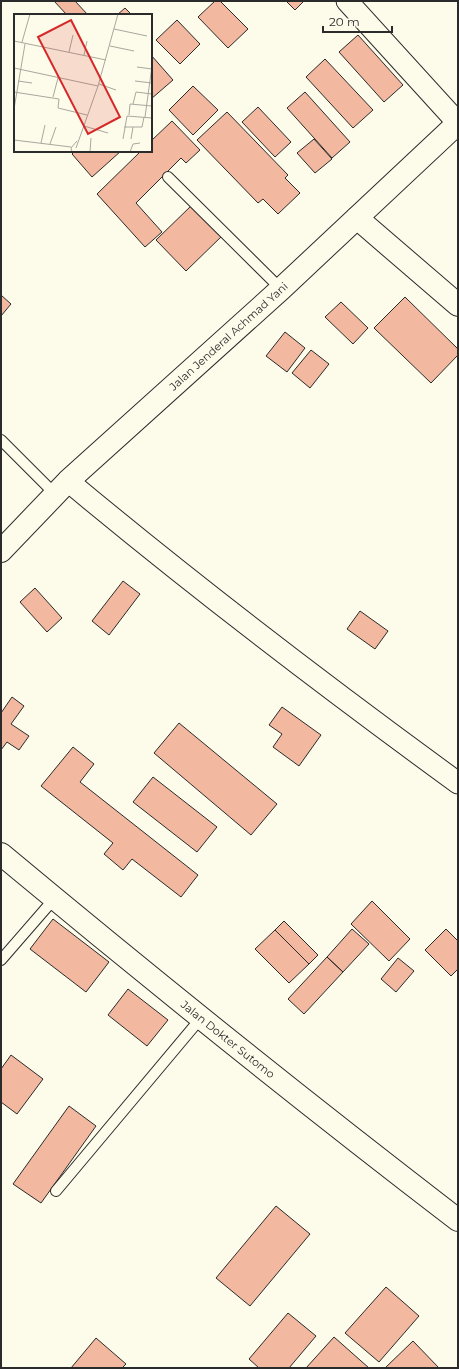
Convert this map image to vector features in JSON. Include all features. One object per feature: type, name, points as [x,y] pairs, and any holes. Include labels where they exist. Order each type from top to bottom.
[{"type":"main road","name":"Jalan Jenderal Achmad Yani","points":[[1,551],[62,488],[281,289],[458,123]]},
{"type":"main road","points":[[356,218],[458,305]]},
{"type":"main road","name":"Jalan Dokter Sutomo","points":[[1,854],[54,899],[314,1109],[458,1220]]},
{"type":"street","points":[[347,1],[458,123]]},
{"type":"street","points":[[62,488],[159,556],[373,720],[458,783]]},
{"type":"lane","points":[[168,177],[281,289]]},
{"type":"lane","points":[[1,440],[62,488]]},
{"type":"lane","points":[[1,960],[54,899]]},
{"type":"lane","points":[[56,1191],[201,1018]]},
{"type":"building","points":[[54,1],[75,1],[87,14],[66,14]]},
{"type":"building","points":[[215,1],[220,1],[248,29],[228,48],[198,17]]},
{"type":"building","points":[[286,1],[304,1],[295,10]]},
{"type":"building","points":[[125,8],[131,14],[118,14]]},
{"type":"building","points":[[177,20],[200,44],[180,64],[156,40]]},
{"type":"building","points":[[358,35],[403,85],[384,102],[339,52]]},
{"type":"building","points":[[152,56],[173,80],[152,98]]},
{"type":"building","points":[[325,59],[373,110],[353,128],[306,77]]},
{"type":"building","points":[[193,86],[218,110],[193,135],[169,110]]},
{"type":"building","points":[[305,92],[350,142],[332,158],[287,108]]},
{"type":"building","points":[[258,107],[291,142],[275,157],[242,122]]},
{"type":"building","points":[[227,112],[288,175],[285,178],[300,193],[278,214],[263,199],[258,203],[197,140]]},
{"type":"building","points":[[172,121],[200,150],[186,163],[181,158],[136,203],[162,232],[145,247],[97,194],[140,152],[152,152],[152,140]]},
{"type":"building","points":[[314,139],[332,159],[315,173],[297,153]]},
{"type":"building","points":[[74,152],[120,152],[92,177],[72,154]]},
{"type":"building","points":[[193,204],[223,235],[186,271],[156,240]]},
{"type":"building","points":[[1,295],[11,304],[1,316]]},
{"type":"building","points":[[405,297],[458,349],[458,355],[431,383],[374,328]]},
{"type":"building","points":[[341,302],[368,328],[353,344],[325,317]]},
{"type":"building","points":[[285,332],[305,348],[287,372],[266,356]]},
{"type":"building","points":[[311,350],[329,364],[310,388],[292,373]]},
{"type":"building","points":[[123,581],[140,594],[109,635],[92,621]]},
{"type":"building","points":[[35,588],[62,618],[47,632],[20,602]]},
{"type":"building","points":[[360,611],[388,631],[375,649],[347,629]]},
{"type":"building","points":[[12,697],[24,706],[11,724],[29,736],[19,750],[7,742],[1,750],[1,713]]},
{"type":"building","points":[[282,707],[321,735],[299,766],[273,747],[282,734],[269,725]]},
{"type":"building","points":[[179,723],[277,804],[251,835],[154,753]]},
{"type":"building","points":[[73,747],[94,764],[80,782],[198,875],[181,897],[132,859],[123,870],[104,854],[113,843],[41,786]]},
{"type":"building","points":[[153,777],[217,827],[197,852],[133,802]]},
{"type":"building","points":[[372,901],[410,939],[389,961],[351,924]]},
{"type":"building","points":[[53,919],[109,962],[86,992],[30,949]]},
{"type":"building","points":[[284,921],[318,955],[309,964],[275,930]]},
{"type":"building","points":[[352,929],[369,944],[343,972],[327,957]]},
{"type":"building","points":[[446,929],[458,941],[458,969],[451,976],[425,950]]},
{"type":"building","points":[[275,930],[309,964],[289,983],[255,949]]},
{"type":"building","points":[[327,957],[343,972],[304,1014],[288,999]]},
{"type":"building","points":[[398,958],[414,971],[396,992],[381,979]]},
{"type":"building","points":[[128,989],[168,1020],[147,1046],[108,1015]]},
{"type":"building","points":[[11,1055],[43,1079],[17,1114],[1,1102],[1,1069]]},
{"type":"building","points":[[69,1106],[96,1126],[41,1203],[13,1184]]},
{"type":"building","points":[[276,1206],[310,1234],[250,1306],[216,1278]]},
{"type":"building","points":[[386,1287],[419,1316],[379,1362],[345,1333]]},
{"type":"building","points":[[288,1313],[316,1336],[289,1368],[259,1368],[249,1359]]},
{"type":"building","points":[[334,1337],[369,1368],[306,1368]]},
{"type":"building","points":[[96,1338],[126,1364],[122,1368],[71,1368]]},
{"type":"building","points":[[413,1341],[439,1368],[385,1368]]}]
